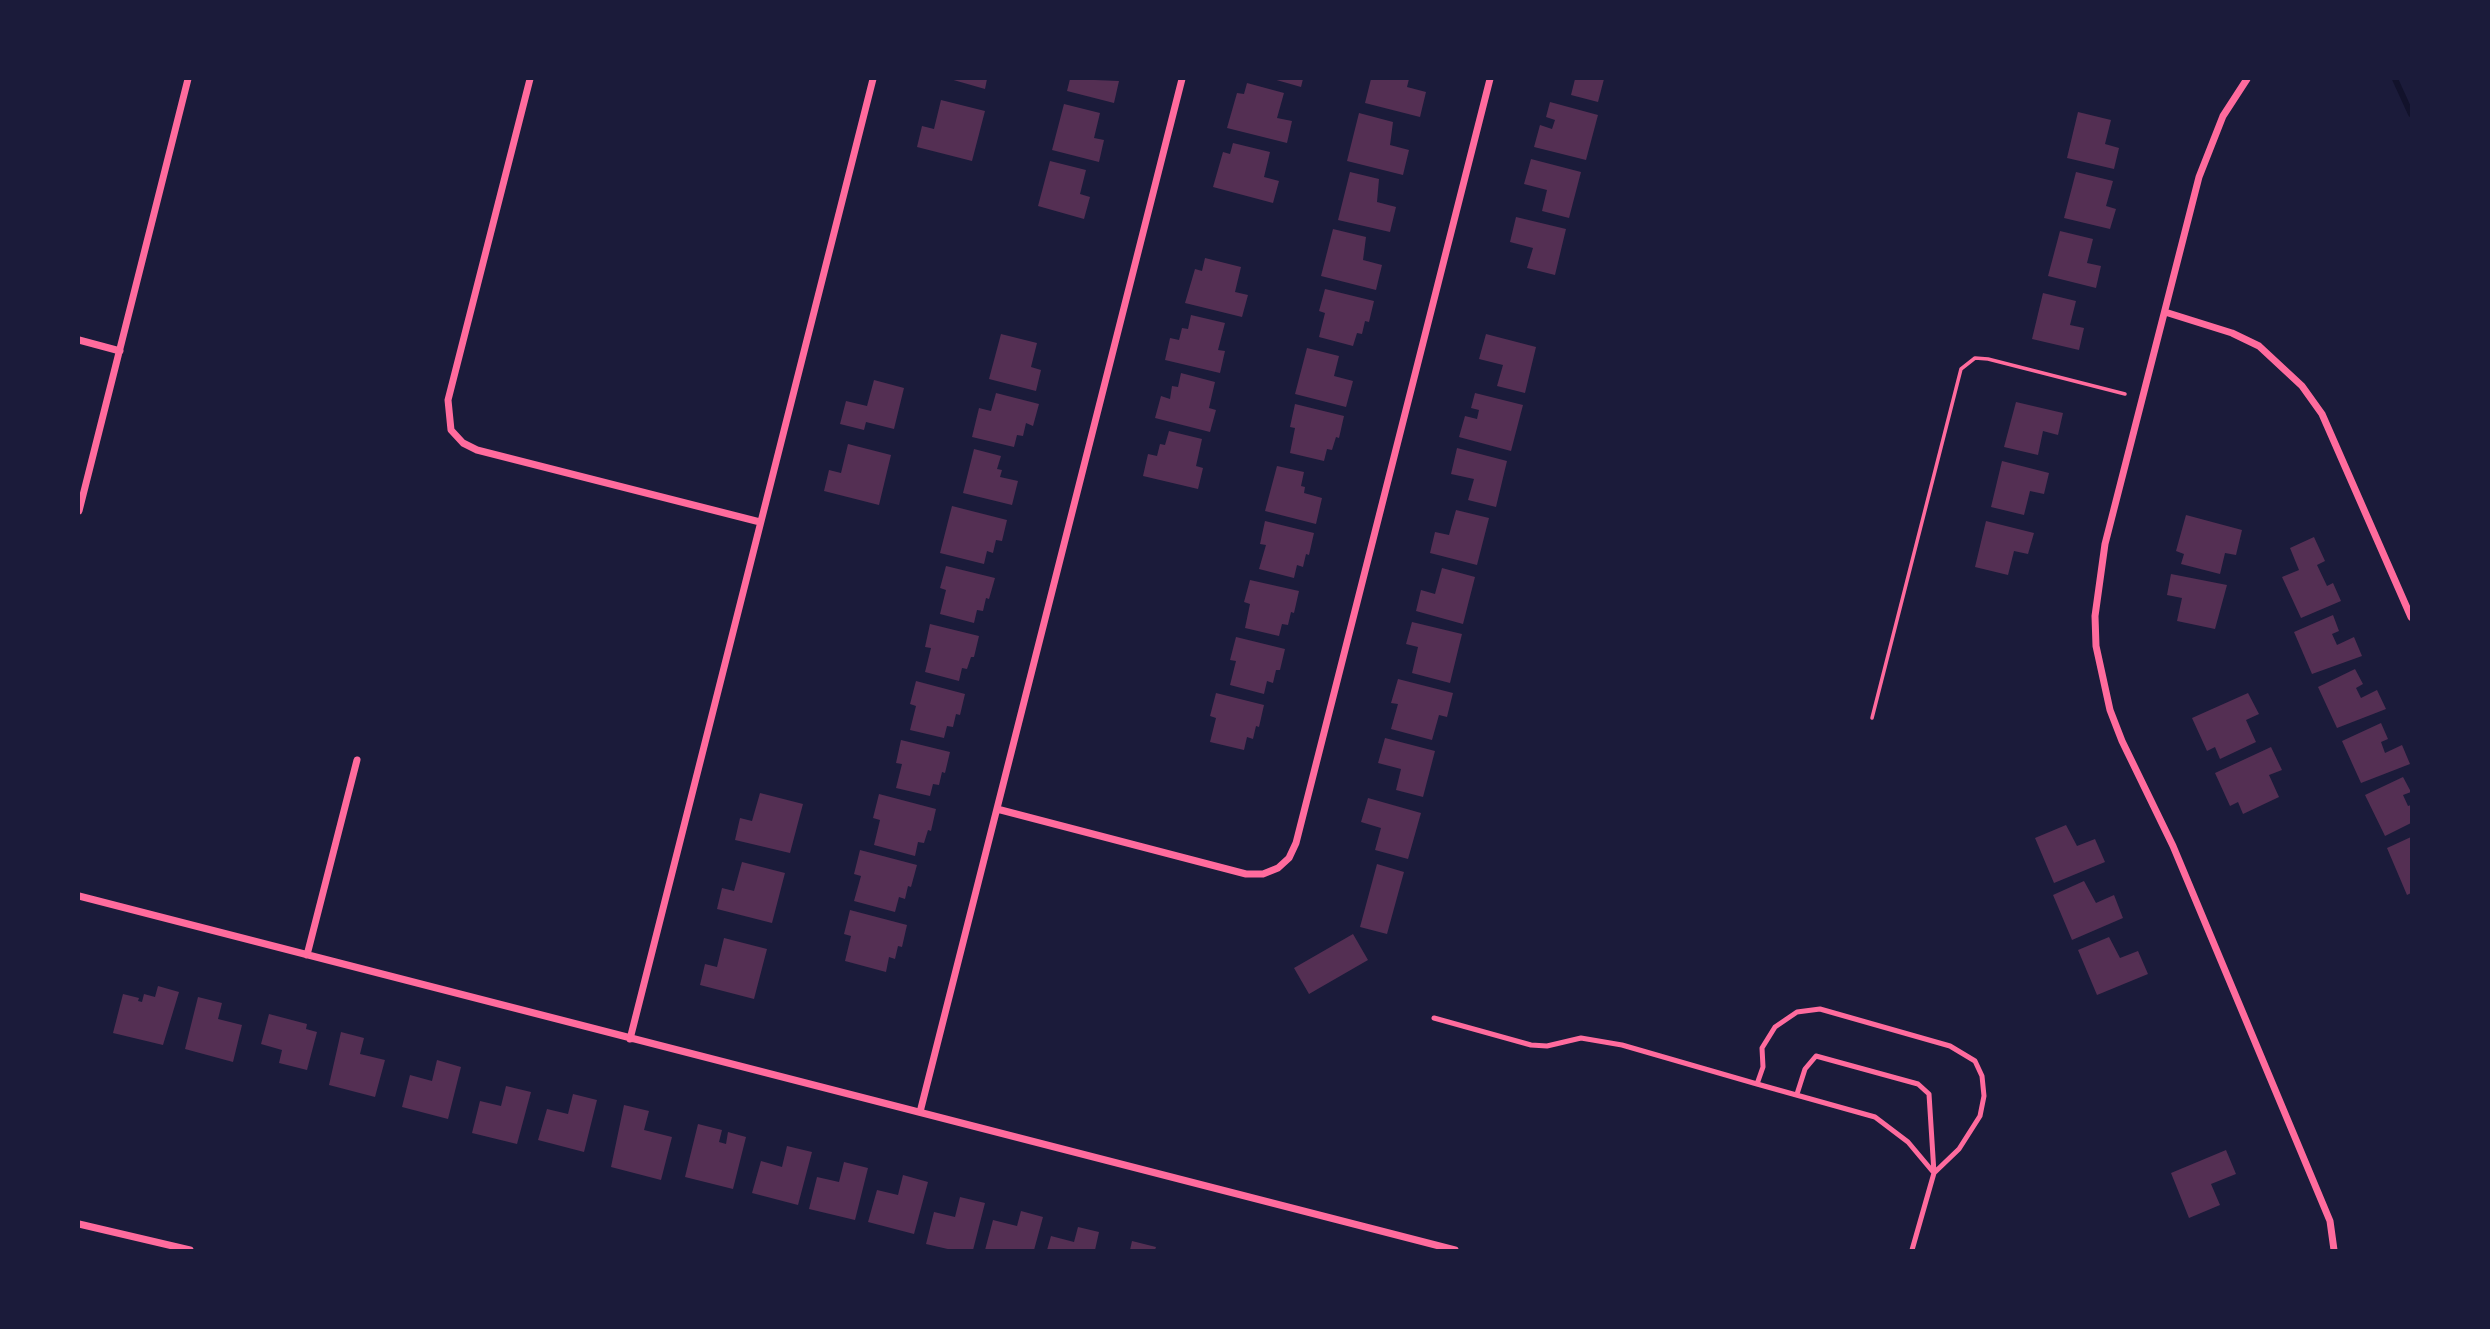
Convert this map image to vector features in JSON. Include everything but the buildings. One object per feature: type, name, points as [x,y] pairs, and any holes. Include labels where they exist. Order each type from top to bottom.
[{"type":"street","points":[[79,511],[188,79]]},
{"type":"street","points":[[530,79],[448,400],[451,430],[463,443],[477,450],[760,522]]},
{"type":"street","points":[[630,1039],[873,79]]},
{"type":"street","points":[[919,1112],[1182,79]]},
{"type":"street","points":[[997,809],[1246,874],[1263,874],[1278,868],[1289,858],[1296,843],[1490,79]]},
{"type":"street","points":[[2247,79],[2223,116],[2208,148],[2105,544],[2095,616],[2096,646],[2110,710],[2122,741],[2173,846],[2325,1209],[2334,1250]]},
{"type":"street","points":[[2165,312],[2232,333],[2259,346],[2302,386],[2322,414],[2411,617]]},
{"type":"street","points":[[79,340],[120,351]]},
{"type":"street","points":[[307,955],[357,760]]},
{"type":"street","points":[[79,896],[1455,1250]]},
{"type":"street","points":[[79,1224],[190,1250]]},
{"type":"lane","points":[[1757,1084],[1763,1067],[1762,1048],[1775,1027],[1797,1012],[1820,1009],[1951,1046],[1975,1061],[1982,1076],[1984,1096],[1980,1116],[1959,1149],[1934,1173]]},
{"type":"lane","points":[[1434,1018],[1531,1045],[1547,1046],[1581,1038],[1622,1045],[1875,1117],[1908,1142],[1934,1173]]},
{"type":"lane","points":[[1797,1094],[1805,1069],[1816,1056],[1919,1084],[1929,1094],[1934,1173],[1912,1250]]},
{"type":"path","points":[[1872,718],[1961,369],[1975,358],[1988,359],[2126,394]]},
{"type":"waterway","points":[[2395,79],[2411,114]]}]
